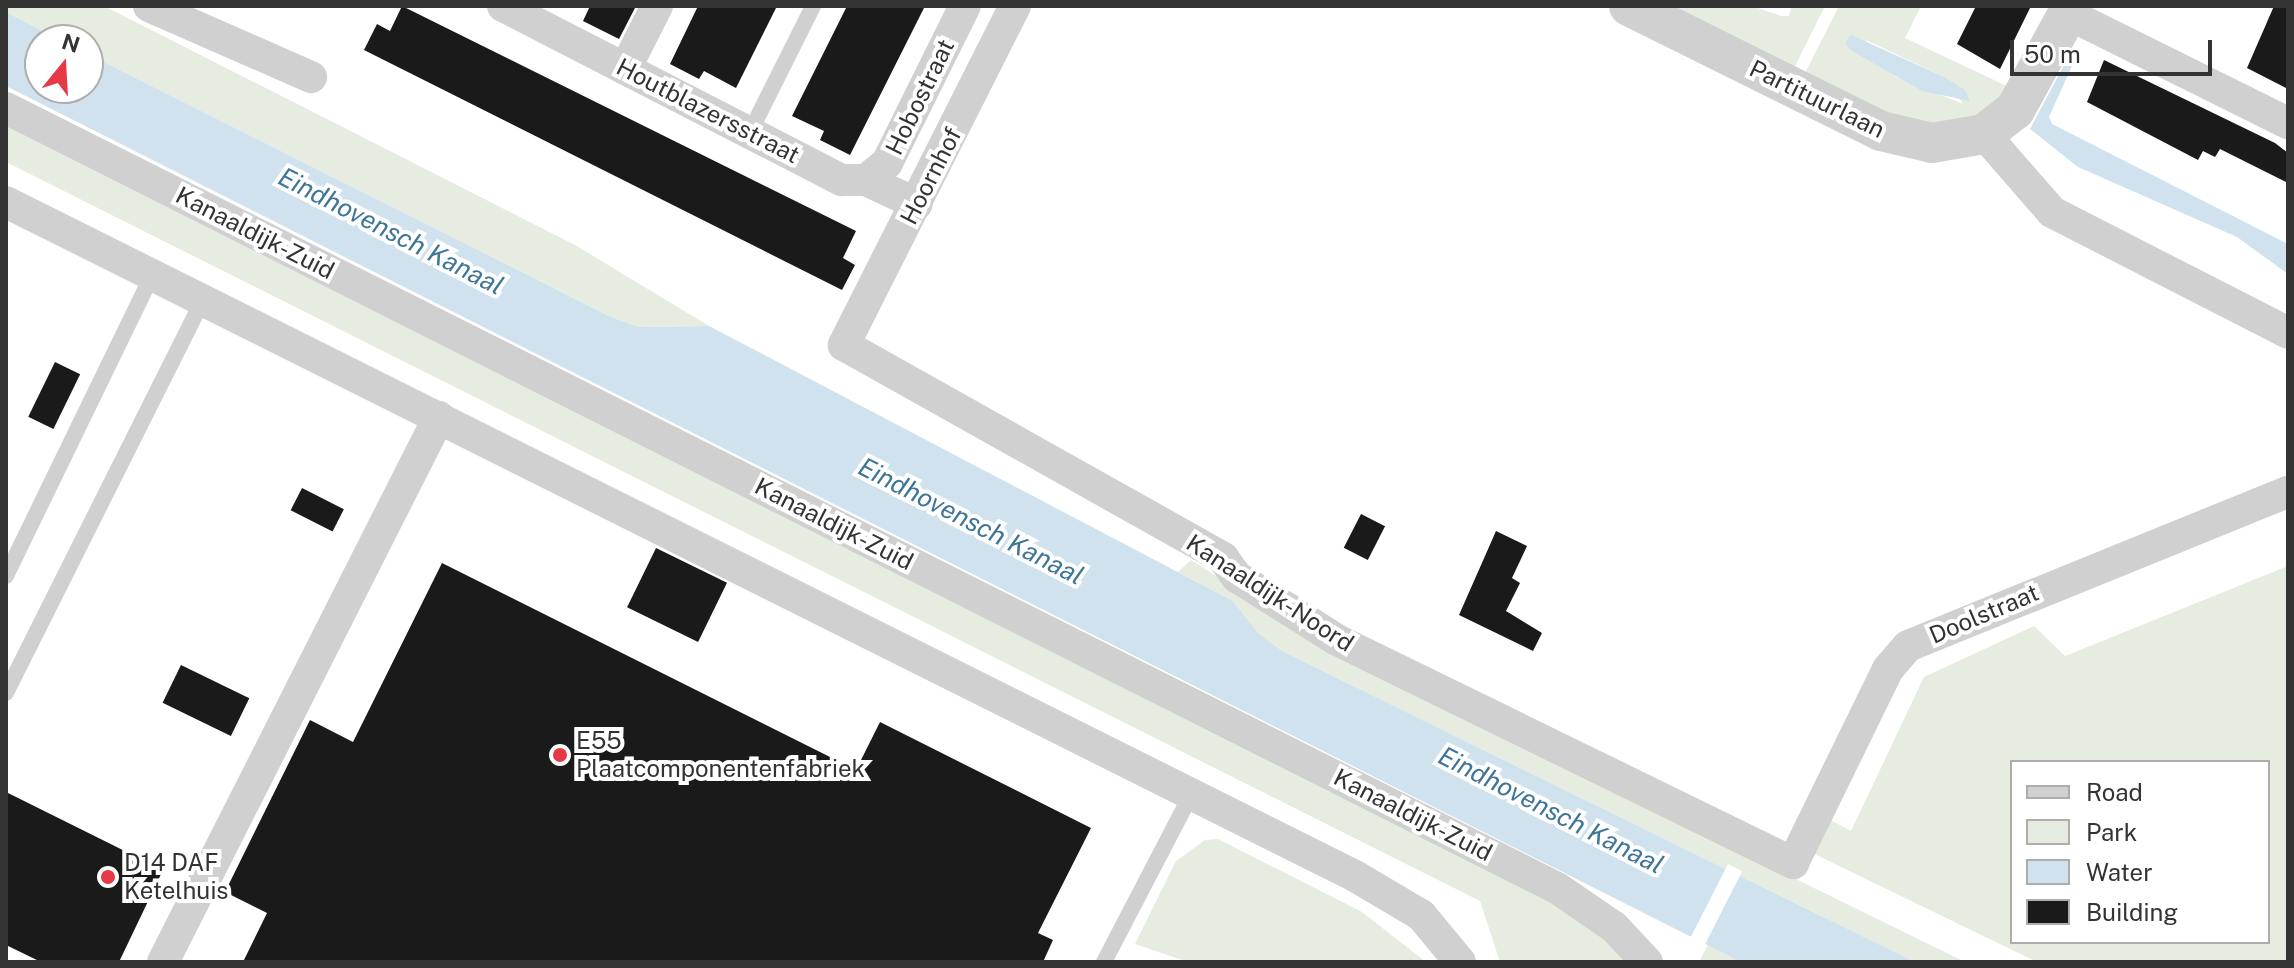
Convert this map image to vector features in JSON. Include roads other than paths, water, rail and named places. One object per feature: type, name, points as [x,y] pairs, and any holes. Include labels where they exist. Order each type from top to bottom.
[{"type":"street","points":[[149,6],[311,77]]},
{"type":"street","points":[[625,69],[657,6]]},
{"type":"street","name":"Hobostraat","points":[[866,180],[887,163],[965,6]]},
{"type":"street","name":"Hoornhof","points":[[844,345],[1015,6]]},
{"type":"street","name":"Partituurlaan","points":[[1629,6],[1906,141],[1932,143],[1984,134]]},
{"type":"street","name":"Houtblazersstraat","points":[[510,8],[625,69],[751,130],[842,180],[866,180],[917,204]]},
{"type":"street","points":[[2288,123],[2070,10],[2015,110],[1984,134],[2052,212],[2288,333]]},
{"type":"street","name":"Kanaaldijk-Zuid","points":[[6,108],[1557,888],[1614,927],[1647,962]]},
{"type":"street","points":[[6,202],[1400,901],[1421,915],[1460,962]]},
{"type":"street","name":"Kanaaldijk-Noord","points":[[844,345],[1223,558],[1237,577],[1337,640],[1793,863]]},
{"type":"street","points":[[163,962],[439,417]]},
{"type":"street","name":"Doolstraat","points":[[1793,863],[1888,669],[1908,646],[2288,492]]},
{"type":"lane","points":[[751,130],[813,6]]},
{"type":"lane","points":[[6,576],[152,275]]},
{"type":"lane","points":[[6,693],[203,300]]},
{"type":"lane","points":[[1104,962],[1191,795]]},
{"type":"water","points":[[6,12],[29,24],[24,24],[24,95],[6,86]]},
{"type":"water","points":[[1851,35],[1942,76],[1965,90],[1970,101],[1922,91],[1850,50],[1845,43]]},
{"type":"water","name":"Eindhovensch Kanaal","points":[[104,62],[611,317],[638,327],[709,326],[1233,601],[1258,633],[1282,651],[1915,962],[1741,962],[42,104],[104,104]]},
{"type":"water","points":[[2065,63],[2072,66],[2049,117],[2052,124],[2288,244],[2288,274],[2237,237],[2078,167],[2030,129]]},
{"type":"place","name":"E55 Plaatcomponentenfabriek","points":[[560,755]]},
{"type":"place","name":"D14 DAF Ketelhuis","points":[[108,877]]}]
